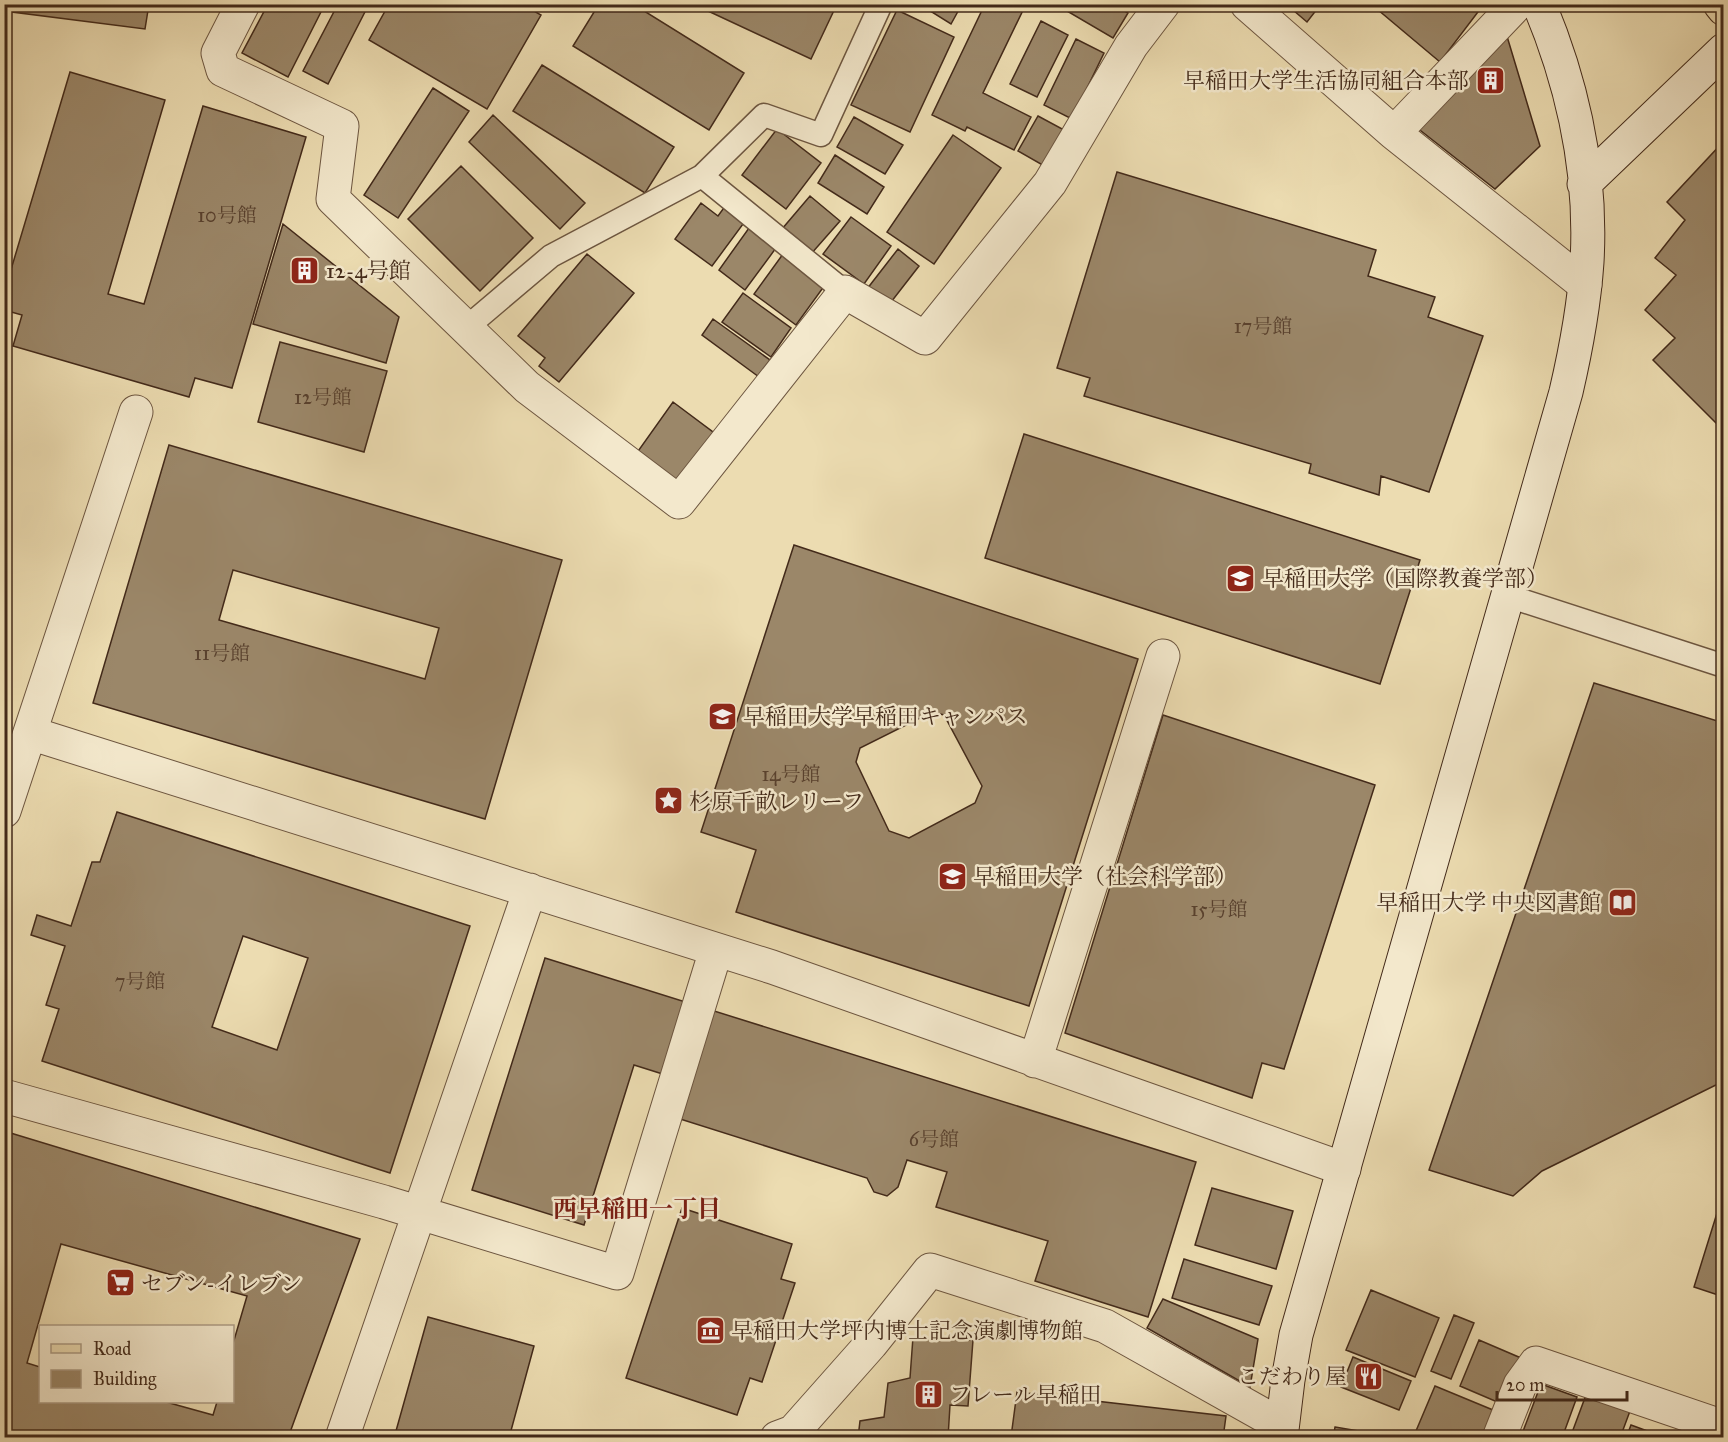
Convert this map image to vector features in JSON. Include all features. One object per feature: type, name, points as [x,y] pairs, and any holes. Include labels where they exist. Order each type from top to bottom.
[{"type":"main road","points":[[1720,4],[1724,9]]},
{"type":"street","points":[[243,4],[218,53],[223,70],[342,126],[333,199],[527,387],[679,502],[846,292],[925,338],[1050,183],[1131,46],[1163,4]]},
{"type":"street","points":[[1247,4],[1394,134],[1585,285]]},
{"type":"street","points":[[1394,134],[1517,4]]},
{"type":"street","points":[[777,1437],[793,1432],[871,1344],[930,1270],[1105,1326],[1281,1431],[1296,1335],[1566,392],[1578,339],[1585,285],[1587,234],[1584,184],[1573,108],[1560,60],[1539,4]]},
{"type":"street","points":[[1584,184],[1724,50]]},
{"type":"street","points":[[4,812],[136,412]]},
{"type":"street","points":[[1035,1061],[1163,656]]},
{"type":"street","points":[[30,732],[772,967],[1344,1169]]},
{"type":"street","points":[[342,1437],[530,890]]},
{"type":"street","points":[[4,1096],[418,1213],[617,1273],[716,950]]},
{"type":"street","points":[[1499,1437],[1520,1385],[1536,1363],[1724,1427]]},
{"type":"lane","points":[[466,328],[551,256],[702,176],[764,115],[821,135],[881,4]]},
{"type":"lane","points":[[702,176],[846,292]]},
{"type":"lane","points":[[1508,596],[1724,666]]},
{"type":"building","points":[[13,4],[149,4],[145,29],[12,12]]},
{"type":"building","points":[[268,4],[325,4],[288,77],[242,53]]},
{"type":"building","points":[[338,4],[369,4],[328,84],[303,71]]},
{"type":"building","points":[[389,4],[522,4],[541,15],[487,109],[369,40]]},
{"type":"building","points":[[599,4],[633,4],[744,73],[709,130],[573,46]]},
{"type":"building","points":[[693,4],[837,4],[811,59]]},
{"type":"building","points":[[919,4],[962,4],[951,24]]},
{"type":"building","points":[[985,4],[1026,4],[983,93],[1031,117],[1014,150],[967,127],[965,131],[932,115]]},
{"type":"building","points":[[1055,4],[1113,4],[1128,13],[1113,38]]},
{"type":"building","points":[[1125,4],[1144,4],[1140,12]]},
{"type":"building","points":[[1286,4],[1321,4],[1307,22]]},
{"type":"building","points":[[1371,4],[1484,4],[1440,62]]},
{"type":"building","points":[[897,10],[954,37],[910,132],[851,105]]},
{"type":"building","points":[[1041,21],[1068,35],[1037,97],[1010,84]]},
{"type":"building","name":"早稲田大学生活協同組合本部","points":[[1506,33],[1540,146],[1495,189],[1416,127]]},
{"type":"building","points":[[1076,39],[1104,53],[1072,119],[1044,105]]},
{"type":"building","points":[[542,65],[674,147],[645,193],[513,111]]},
{"type":"building","points":[[70,72],[165,100],[108,294],[144,304],[203,106],[306,137],[232,388],[195,378],[189,397],[13,346],[22,315],[4,310],[4,293]]},
{"type":"building","points":[[433,88],[469,111],[398,218],[364,195]]},
{"type":"building","points":[[493,115],[585,203],[560,229],[469,142]]},
{"type":"building","points":[[1038,116],[1066,131],[1046,167],[1018,151]]},
{"type":"building","points":[[854,117],[903,145],[885,174],[837,147]]},
{"type":"building","points":[[777,129],[821,163],[786,209],[742,175]]},
{"type":"building","points":[[953,135],[1001,168],[934,264],[887,232]]},
{"type":"building","points":[[1724,141],[1724,431],[1653,360],[1675,338],[1645,310],[1676,275],[1655,258],[1685,220],[1667,202]]},
{"type":"building","points":[[835,155],[884,187],[867,214],[818,183]]},
{"type":"building","points":[[461,166],[533,238],[480,291],[408,219]]},
{"type":"building","points":[[1117,172],[1376,250],[1368,276],[1435,297],[1428,317],[1483,336],[1429,492],[1381,476],[1379,495],[1309,473],[1311,464],[1084,396],[1090,378],[1057,368]]},
{"type":"building","points":[[810,196],[840,221],[811,254],[782,229]]},
{"type":"building","points":[[701,203],[718,216],[726,205],[746,220],[712,266],[675,239]]},
{"type":"building","points":[[851,217],[891,246],[864,284],[823,254]]},
{"type":"building","name":"12-4号館","points":[[283,224],[399,317],[386,363],[253,324]]},
{"type":"building","points":[[749,228],[776,248],[745,290],[719,270]]},
{"type":"building","points":[[898,249],[919,266],[888,306],[867,289]]},
{"type":"building","points":[[587,254],[634,293],[559,382],[539,366],[545,358],[518,336]]},
{"type":"building","points":[[783,254],[825,285],[796,325],[754,294]]},
{"type":"building","points":[[743,293],[791,328],[771,357],[722,322]]},
{"type":"building","points":[[713,319],[770,360],[759,377],[702,335]]},
{"type":"building","points":[[280,342],[387,371],[364,452],[258,422]]},
{"type":"building","points":[[673,402],[717,435],[680,487],[636,454]]},
{"type":"building","points":[[1024,434],[1420,560],[1380,684],[985,558]]},
{"type":"building","points":[[169,445],[562,560],[485,819],[93,703]],"holes":[[[233,570],[439,628],[425,679],[219,620]]]},
{"type":"building","points":[[794,545],[1138,659],[1029,1006],[736,912],[756,850],[701,832]],"holes":[[[932,712],[944,715],[982,786],[975,803],[909,838],[889,831],[856,762],[860,748]]]},
{"type":"building","name":"早稲田大学 中央図書館","points":[[1594,683],[1724,723],[1724,1081],[1542,1171],[1513,1196],[1429,1170]]},
{"type":"building","points":[[1163,715],[1375,785],[1284,1069],[1262,1063],[1252,1098],[1065,1033]]},
{"type":"building","points":[[117,812],[470,926],[390,1173],[42,1061],[59,1009],[46,1005],[65,946],[31,935],[37,915],[71,926],[92,862],[100,862]],"holes":[[[243,936],[308,958],[277,1050],[212,1027]]]},
{"type":"building","points":[[545,958],[1196,1162],[1148,1317],[1035,1281],[1048,1241],[936,1207],[947,1172],[907,1160],[898,1187],[887,1196],[874,1192],[867,1178],[677,1118],[688,1082],[634,1065],[584,1225],[472,1190]]},
{"type":"building","points":[[4,1131],[360,1239],[288,1438],[4,1438]],"holes":[[[61,1244],[247,1296],[234,1340],[234,1403],[217,1403],[213,1415],[170,1403],[39,1403],[39,1367],[27,1363]]]},
{"type":"building","points":[[1212,1188],[1293,1211],[1276,1269],[1195,1245]]},
{"type":"building","points":[[1722,1197],[1724,1197],[1724,1297],[1694,1287]]},
{"type":"building","name":"早稲田大学坪内博士記念演劇博物館","points":[[682,1208],[792,1244],[781,1279],[795,1283],[762,1382],[750,1378],[737,1415],[626,1378]]},
{"type":"building","points":[[1184,1259],[1272,1286],[1259,1325],[1172,1298]]},
{"type":"building","points":[[1371,1290],[1439,1318],[1415,1377],[1346,1350]]},
{"type":"building","points":[[1163,1299],[1258,1339],[1250,1387],[1147,1328]]},
{"type":"building","points":[[1454,1315],[1474,1323],[1451,1379],[1431,1371]]},
{"type":"building","points":[[428,1317],[534,1346],[509,1438],[394,1438]]},
{"type":"building","name":"フレール早稲田","points":[[913,1337],[973,1340],[968,1406],[950,1405],[948,1438],[858,1438],[860,1421],[884,1417],[888,1383],[910,1378]]},
{"type":"building","points":[[1479,1340],[1521,1358],[1502,1404],[1460,1386]]},
{"type":"building","points":[[1353,1357],[1411,1381],[1399,1410],[1341,1387]]},
{"type":"building","points":[[1541,1384],[1577,1397],[1562,1438],[1531,1438],[1522,1434]]},
{"type":"building","points":[[1435,1386],[1493,1410],[1482,1438],[1413,1438]]},
{"type":"building","points":[[1017,1392],[1226,1416],[1223,1438],[975,1438],[975,1434],[1011,1437]]},
{"type":"building","points":[[1586,1395],[1630,1411],[1620,1438],[1570,1438]]},
{"type":"building","points":[[1631,1425],[1650,1432],[1647,1438],[1626,1438]]},
{"type":"building","points":[[1335,1427],[1371,1433],[1370,1438],[1333,1438]]},
{"type":"building","points":[[1680,1429],[1702,1438],[1677,1438]]},
{"type":"place","name":"早稲田大学生活協同組合本部","points":[[1490,80]]},
{"type":"place","name":"12-4号館","points":[[305,270]]},
{"type":"place","name":"早稲田大学（国際教養学部）","points":[[1241,578]]},
{"type":"place","name":"早稲田大学早稲田キャンパス","points":[[722,716]]},
{"type":"place","name":"杉原千畝レリーフ","points":[[668,801]]},
{"type":"place","name":"早稲田大学（社会科学部）","points":[[952,876]]},
{"type":"place","name":"早稲田大学 中央図書館","points":[[1622,902]]},
{"type":"place","name":"セブン-イレブン","points":[[120,1283]]},
{"type":"place","name":"早稲田大学坪内博士記念演劇博物館","points":[[710,1330]]},
{"type":"place","name":"こだわり屋","points":[[1368,1376]]},
{"type":"place","name":"フレール早稲田","points":[[928,1394]]},
{"type":"district","name":"西早稲田一丁目","points":[[637,1209]]}]
